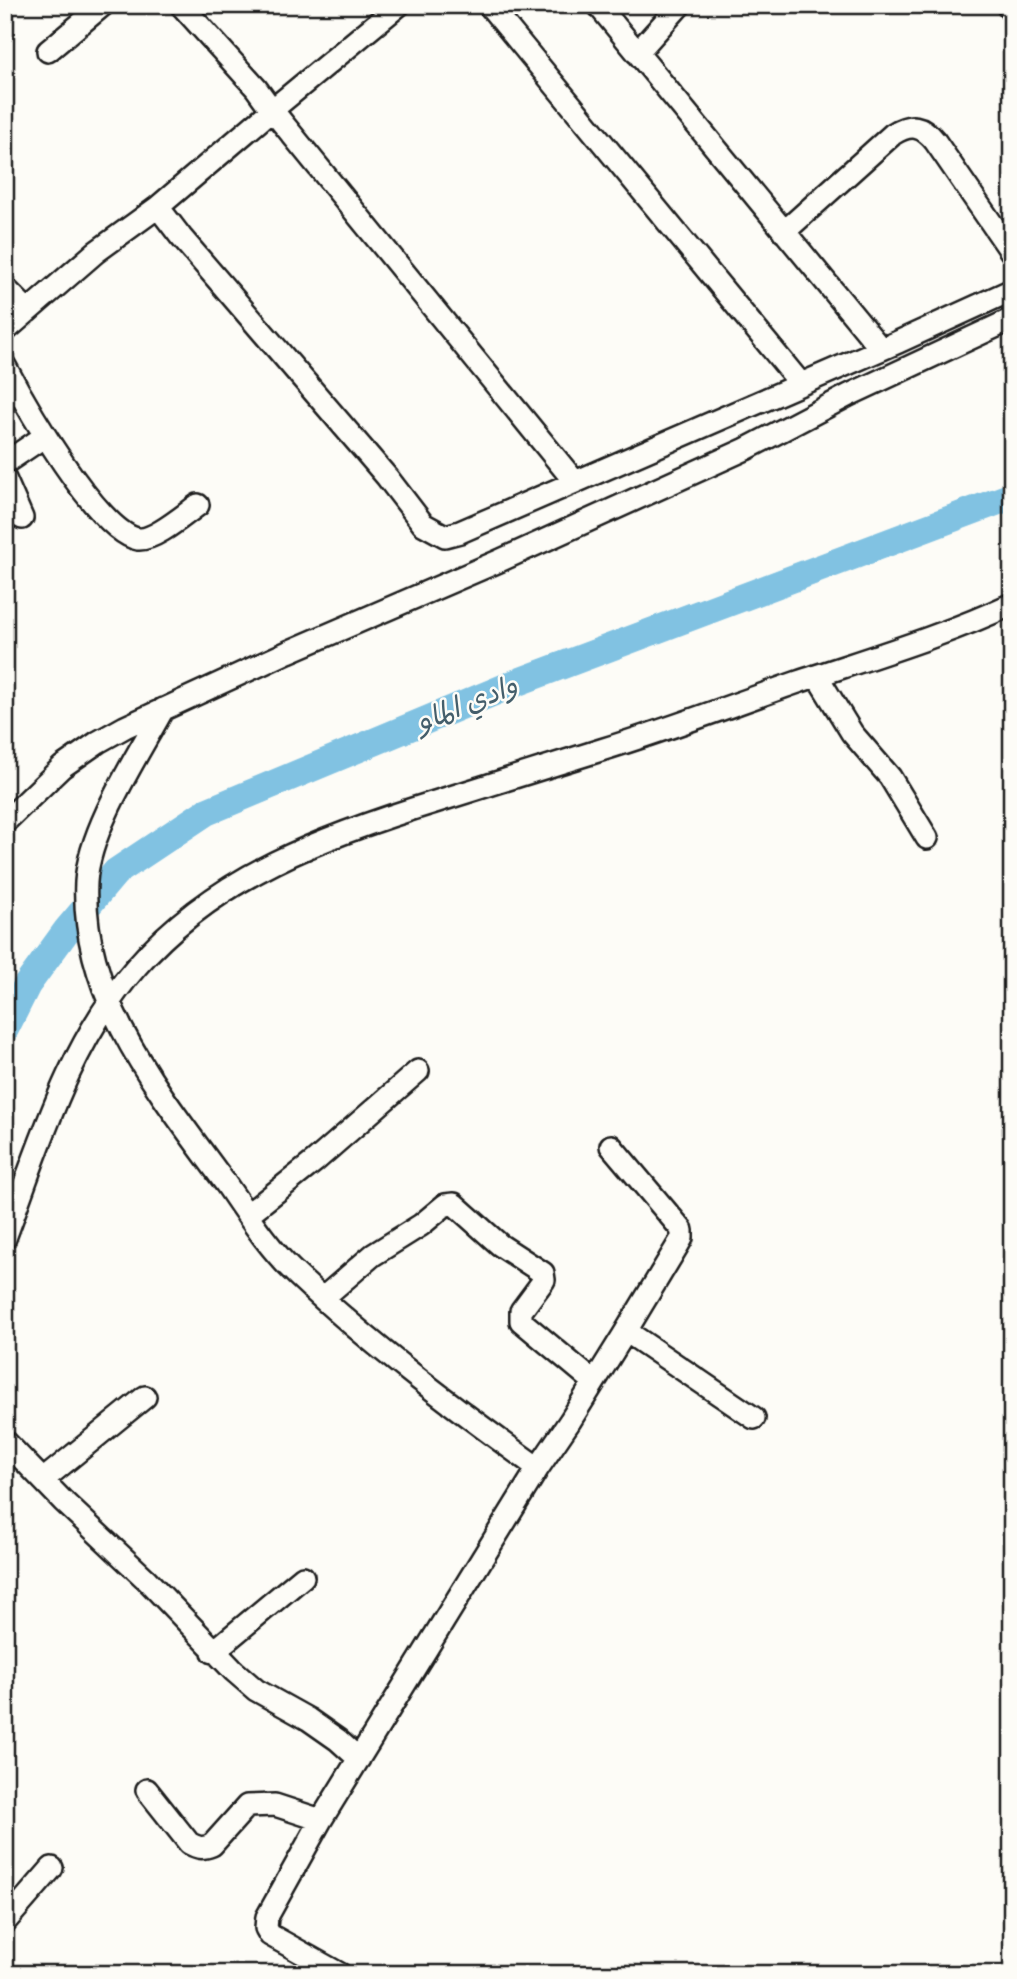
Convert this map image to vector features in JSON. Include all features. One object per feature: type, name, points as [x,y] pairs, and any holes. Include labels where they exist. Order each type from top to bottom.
[{"type":"street","points":[[48,51],[103,5]]},
{"type":"street","points":[[181,5],[256,88],[575,482]]},
{"type":"street","points":[[5,331],[96,252],[158,207],[400,5]]},
{"type":"street","points":[[489,5],[801,384]]},
{"type":"street","points":[[598,5],[881,349]]},
{"type":"street","points":[[637,53],[680,5]]},
{"type":"street","points":[[1007,5],[1012,12]]},
{"type":"street","points":[[784,232],[894,134],[912,125],[928,132],[1012,253]]},
{"type":"street","points":[[158,207],[387,477],[423,524],[445,536],[801,384],[1012,290]]},
{"type":"street","points":[[5,288],[28,311]]},
{"type":"street","points":[[5,822],[71,761],[98,742],[163,709],[746,449],[849,395],[1012,319]]},
{"type":"street","points":[[5,366],[45,436],[85,492],[128,536],[141,540],[153,536],[198,505]]},
{"type":"street","points":[[5,463],[45,436]]},
{"type":"street","points":[[5,479],[22,518]]},
{"type":"street","points":[[5,1238],[65,1080],[109,1001],[167,935],[210,901],[265,866],[325,839],[383,818],[607,748],[924,638],[1012,604]]},
{"type":"street","points":[[817,676],[852,733],[890,777],[927,838]]},
{"type":"street","points":[[163,709],[94,840],[86,882],[91,939],[99,979],[117,1019],[159,1091],[263,1238],[296,1275],[458,1410],[538,1468]]},
{"type":"street","points":[[247,1215],[345,1136],[418,1071]]},
{"type":"street","points":[[340,1974],[270,1935],[266,1928],[267,1917],[321,1820],[682,1238],[682,1230],[611,1146]]},
{"type":"street","points":[[323,1298],[373,1255],[421,1225],[445,1205],[454,1204],[500,1245],[542,1273],[544,1280],[521,1311],[521,1321],[594,1382]]},
{"type":"street","points":[[626,1331],[754,1418]]},
{"type":"street","points":[[43,1480],[145,1397]]},
{"type":"street","points":[[5,1441],[147,1580],[214,1652],[256,1690],[308,1719],[359,1759]]},
{"type":"street","points":[[214,1652],[303,1577]]},
{"type":"street","points":[[147,1790],[189,1843],[197,1848],[212,1844],[247,1807],[275,1805],[321,1820]]},
{"type":"street","points":[[5,1922],[52,1868]]},
{"type":"waterway","name":"وادي الماو","points":[[5,1029],[27,985],[67,930],[116,872],[206,812],[518,682],[1012,496]]}]
